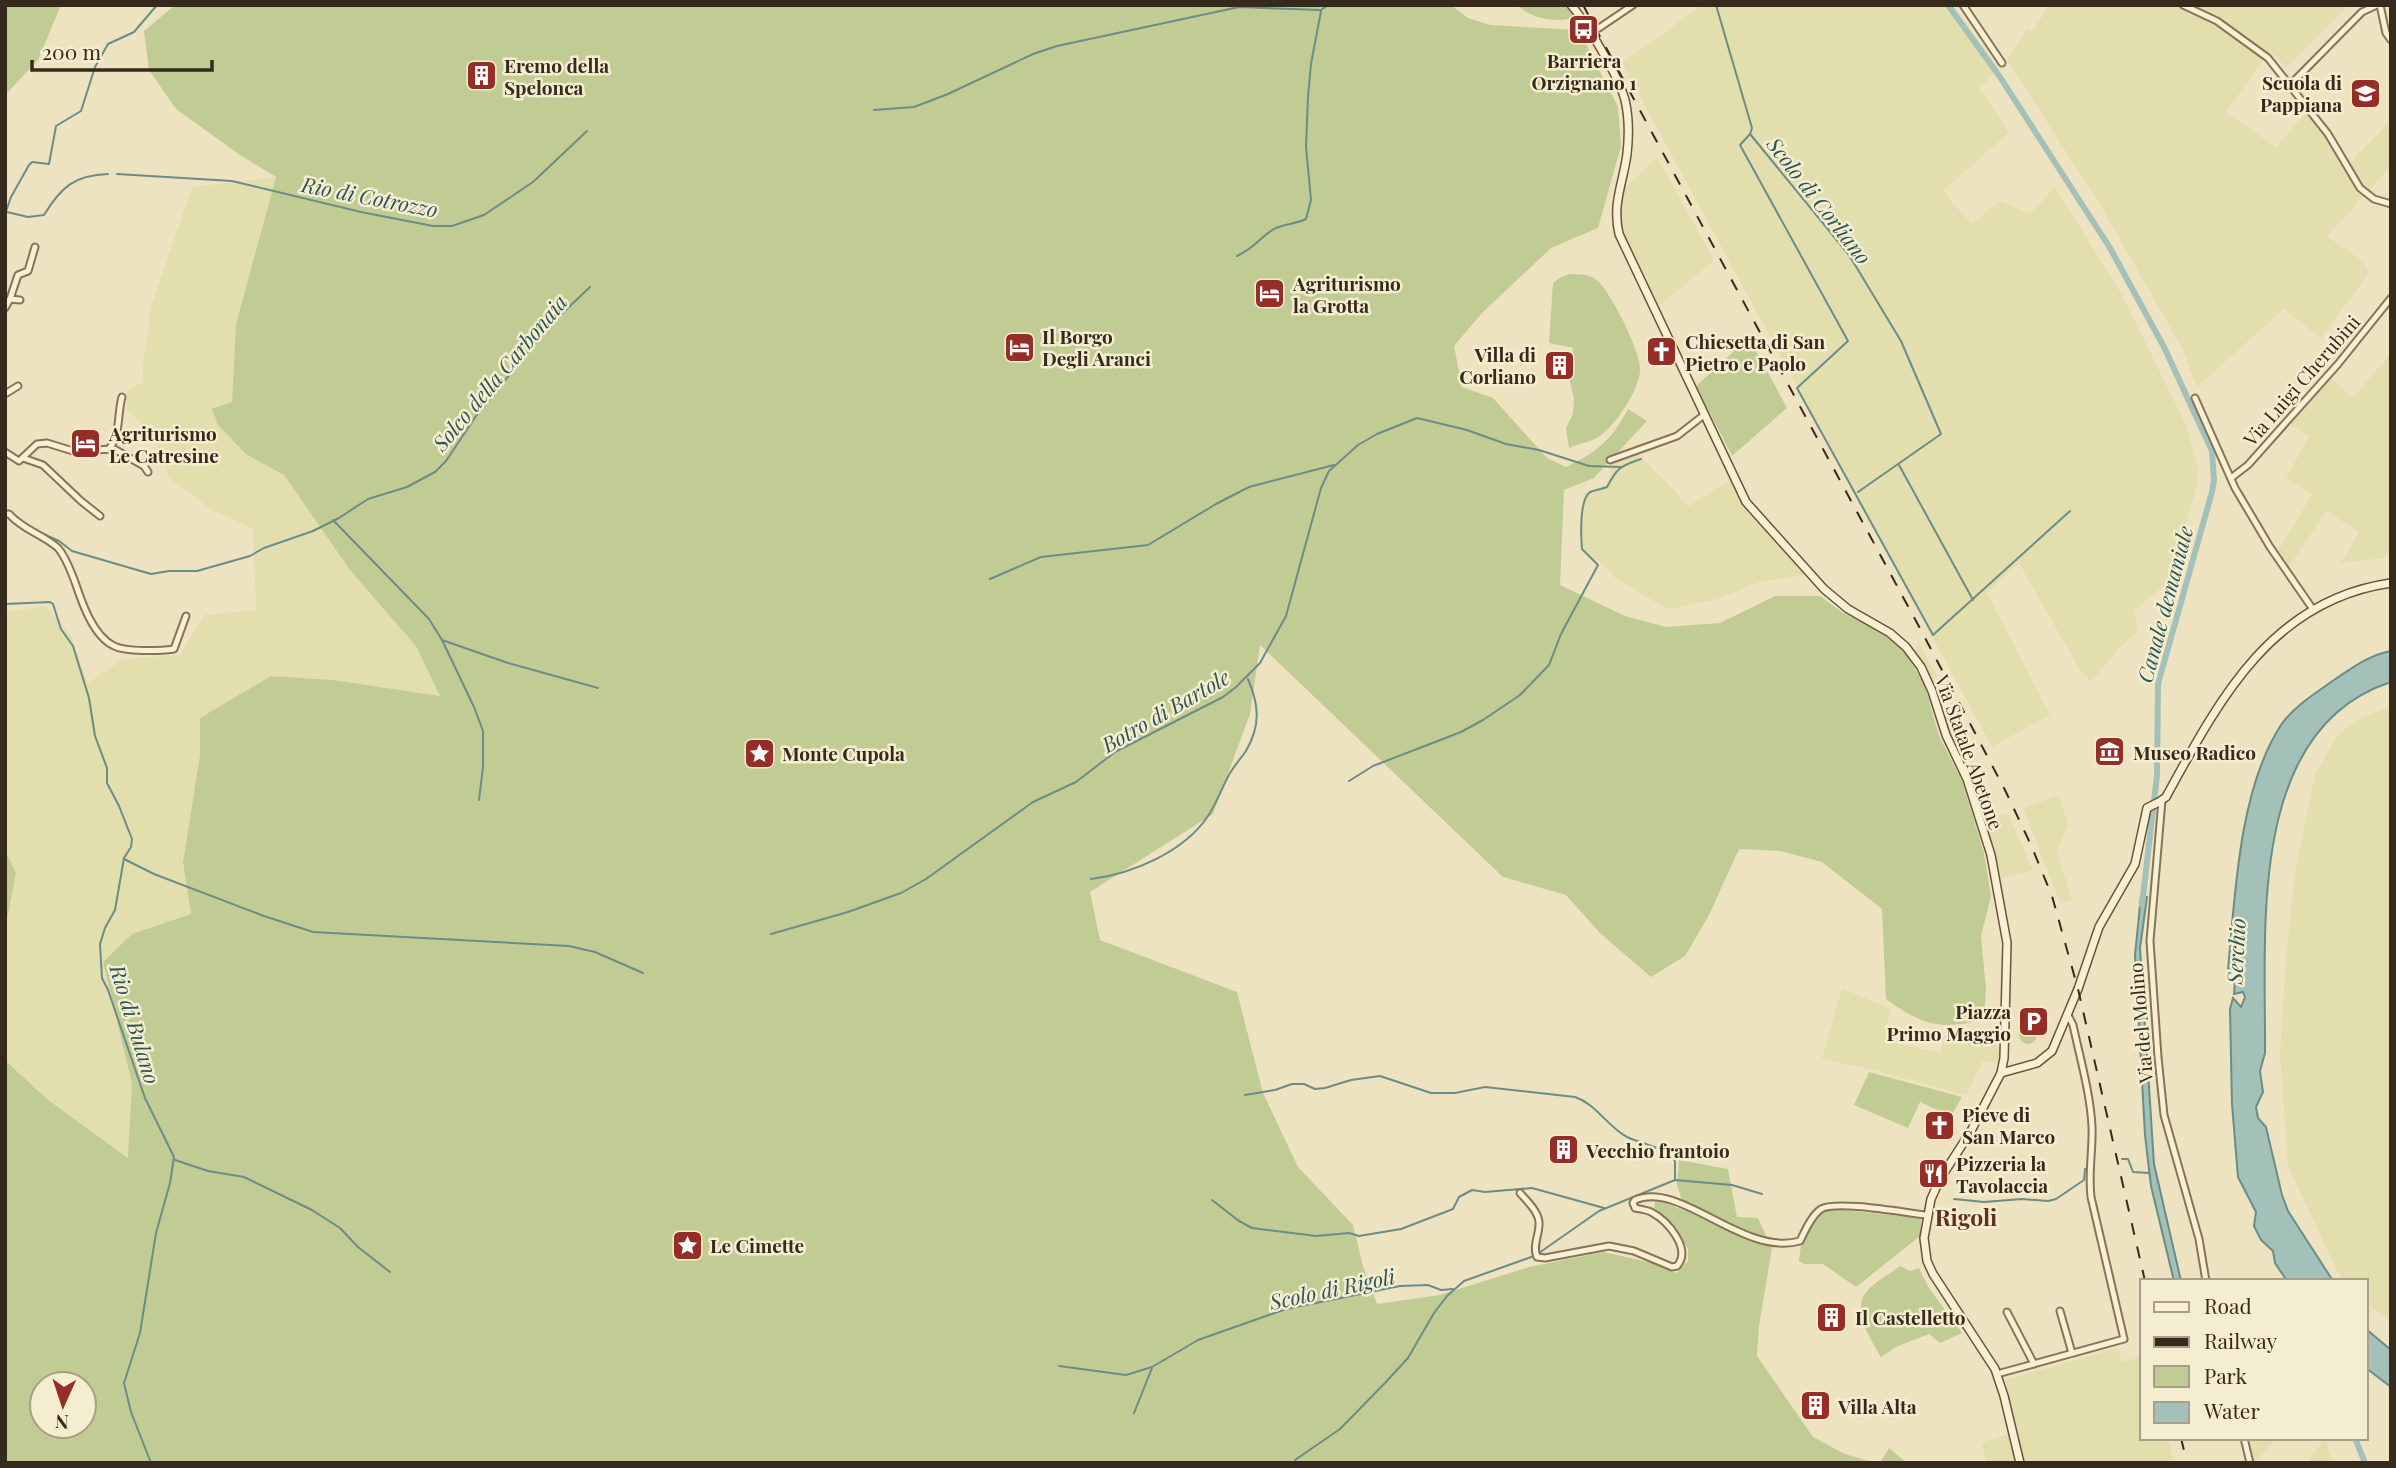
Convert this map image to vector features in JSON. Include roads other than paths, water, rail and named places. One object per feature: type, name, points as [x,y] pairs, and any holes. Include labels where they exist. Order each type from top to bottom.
[{"type":"main road","name":"Via Statale Abetone","points":[[1572,5],[1593,37],[1625,102],[1628,126],[1626,156],[1616,198],[1619,234],[1704,415],[1752,511],[1824,589],[1848,609],[1884,628],[1906,646],[1928,681],[1945,732],[1967,779],[1994,866],[2008,952],[2001,1073],[1971,1131],[1934,1190],[1926,1215],[1924,1238],[1929,1266],[1997,1374],[2020,1463]]},
{"type":"main road","points":[[2001,1073],[2029,1066],[2052,1051],[2103,919],[2135,864],[2145,814],[2150,805],[2161,801],[2243,672],[2263,649],[2312,608],[2352,592],[2391,583]]},
{"type":"street","points":[[1599,29],[1633,5]]},
{"type":"street","points":[[1964,5],[2003,63]]},
{"type":"street","points":[[2183,5],[2217,21],[2268,58],[2328,134],[2360,188],[2369,196],[2391,204]]},
{"type":"street","points":[[2290,85],[2362,12],[2379,5],[2386,33],[2391,40]]},
{"type":"street","points":[[5,308],[16,278],[28,271],[35,247]]},
{"type":"street","name":"Via Luigi Cherubini","points":[[2231,478],[2248,465],[2338,364],[2391,298]]},
{"type":"street","points":[[10,299],[20,300]]},
{"type":"street","points":[[5,394],[18,386]]},
{"type":"street","points":[[109,449],[117,432],[122,397]]},
{"type":"street","name":"Via Luigi Cherubini","points":[[2195,398],[2235,488],[2270,547],[2312,608]]},
{"type":"street","points":[[1610,460],[1676,436],[1704,415]]},
{"type":"street","points":[[23,458],[34,446],[42,443],[73,451],[109,449],[144,466],[148,472]]},
{"type":"street","points":[[5,452],[15,460],[23,458],[43,465],[100,516]]},
{"type":"street","points":[[5,514],[9,514],[26,529],[58,549],[101,636],[113,646],[174,649],[186,616]]},
{"type":"street","name":"Via del Molino","points":[[2161,801],[2150,941],[2158,1057],[2164,1115],[2199,1239],[2206,1279]]},
{"type":"street","points":[[1997,1374],[2124,1339],[2091,1197],[2090,1108],[2073,1025],[2068,1015]]},
{"type":"street","points":[[1520,1193],[1533,1208],[1539,1222],[1535,1252],[1537,1257],[1545,1258],[1608,1246],[1634,1251],[1672,1267],[1682,1261],[1684,1250],[1681,1244],[1664,1221],[1651,1212],[1635,1208],[1635,1200],[1652,1195],[1668,1199],[1691,1208],[1734,1232],[1768,1241],[1794,1243],[1800,1241],[1818,1211],[1825,1207],[1866,1208],[1926,1215]]},
{"type":"street","points":[[2007,1311],[2034,1364]]},
{"type":"street","points":[[2060,1311],[2072,1353]]},
{"type":"street","points":[[2244,1440],[2250,1463]]},
{"type":"water","name":"Serchio","points":[[2391,651],[2391,682],[2344,706],[2310,743],[2288,788],[2274,839],[2267,894],[2265,1053],[2260,1071],[2263,1092],[2256,1107],[2258,1118],[2266,1127],[2288,1211],[2332,1279],[2286,1279],[2275,1263],[2273,1251],[2261,1240],[2254,1226],[2256,1212],[2238,1177],[2232,1104],[2230,1009],[2233,998],[2241,1007],[2245,997],[2243,992],[2234,994],[2235,980],[2228,970],[2241,843],[2256,780],[2267,751],[2286,718],[2306,700],[2375,656]]},
{"type":"water","points":[[2141,896],[2147,897],[2140,948],[2154,1164],[2181,1279],[2174,1279],[2151,1186],[2145,1135],[2135,955]]},
{"type":"water","points":[[2368,1331],[2391,1350],[2391,1387],[2368,1370]]},
{"type":"waterway","points":[[5,214],[29,165],[32,162],[49,164],[56,126],[81,111],[95,67],[108,44],[134,32],[157,5]]},
{"type":"waterway","points":[[874,110],[914,107],[1057,46],[1239,7],[1321,10],[1328,5]]},
{"type":"waterway","name":"Scolo di Corliano","points":[[1716,5],[1752,128],[1750,134],[1849,255],[1901,341],[1941,434],[1858,492]]},
{"type":"waterway","name":"Canale demaniale","points":[[1948,5],[2000,77],[2110,248],[2164,347],[2212,451],[2212,492],[2158,684],[2157,775],[2142,905]]},
{"type":"waterway","points":[[1237,256],[1274,229],[1306,219],[1311,200],[1306,147],[1308,96],[1321,11]]},
{"type":"waterway","name":"Rio di Cotrozzo","points":[[117,174],[232,181],[361,212],[433,226],[452,226],[484,215],[533,182],[587,131]]},
{"type":"waterway","points":[[1750,134],[1740,145],[1848,341],[1797,388],[1933,635],[2070,511]]},
{"type":"waterway","name":"Rio di Cotrozzo","points":[[7,212],[28,217],[44,215],[70,184],[86,177],[108,174]]},
{"type":"waterway","name":"Solco della Carbonaia","points":[[41,533],[59,541],[72,551],[151,574],[197,571],[250,556],[264,548],[313,531],[368,499],[407,487],[435,472],[446,461],[476,416],[550,325],[590,287]]},
{"type":"waterway","name":"Botro di Bartole","points":[[771,934],[848,912],[901,893],[926,879],[1033,802],[1076,782],[1115,752],[1223,697],[1236,687],[1260,663],[1286,616],[1321,488],[1329,471],[1358,445],[1377,434],[1417,418],[1589,466],[1621,467]]},
{"type":"waterway","points":[[1349,781],[1373,766],[1461,732],[1483,720],[1520,695],[1549,665],[1561,634],[1598,565],[1582,549],[1582,519],[1586,496],[1590,492],[1607,487],[1620,468],[1641,459]]},
{"type":"waterway","points":[[990,579],[1041,557],[1148,545],[1249,487],[1334,465]]},
{"type":"waterway","name":"Scolo di Corliano","points":[[1899,465],[1973,600]]},
{"type":"waterway","points":[[333,520],[429,619],[442,640],[483,731],[479,800]]},
{"type":"waterway","name":"Rio di Bulano","points":[[5,604],[53,604],[61,629],[73,646],[89,698],[95,736],[107,768],[107,783],[132,839],[131,847],[124,858],[115,910],[100,944],[102,978],[145,1098],[174,1157],[156,1233],[140,1333],[124,1383],[131,1412],[151,1463]]},
{"type":"waterway","points":[[442,640],[508,663],[598,688]]},
{"type":"waterway","points":[[1091,879],[1123,872],[1156,859],[1198,829],[1251,742],[1257,715],[1248,679]]},
{"type":"waterway","points":[[124,859],[154,874],[313,932],[569,946],[595,952],[643,973]]},
{"type":"waterway","points":[[1245,1095],[1292,1084],[1304,1084],[1315,1089],[1380,1076],[1431,1093],[1455,1093],[1485,1087],[1575,1097],[1589,1105],[1627,1137],[1671,1156],[1675,1161],[1675,1179]]},
{"type":"waterway","name":"Scolo di Rigoli","points":[[2122,1159],[2128,1159],[2133,1172],[2149,1173]]},
{"type":"waterway","points":[[175,1160],[208,1171],[244,1177],[312,1210],[340,1228],[358,1247],[390,1272]]},
{"type":"waterway","name":"Scolo di Rigoli","points":[[1954,1199],[1984,1202],[2022,1199],[2048,1201],[2056,1199],[2084,1180],[2085,1169]]},
{"type":"waterway","name":"Scolo di Rigoli","points":[[1539,1253],[1599,1211],[1675,1180],[1732,1185],[1762,1194]]},
{"type":"waterway","points":[[1212,1200],[1252,1228],[1316,1236],[1349,1233],[1359,1236],[1401,1229],[1453,1209],[1459,1197],[1472,1190],[1485,1192],[1532,1188],[1604,1208]]},
{"type":"waterway","points":[[1295,1460],[1340,1429],[1385,1383],[1408,1358],[1447,1296],[1464,1281],[1534,1256]]},
{"type":"waterway","name":"Scolo di Rigoli","points":[[1059,1366],[1126,1375],[1152,1367],[1198,1340],[1286,1309],[1400,1286],[1428,1285],[1441,1290],[1453,1289]]},
{"type":"waterway","points":[[1134,1413],[1152,1368]]},
{"type":"waterway","points":[[2356,1440],[2365,1463]]},
{"type":"railway","points":[[1583,5],[1923,634],[2031,845],[2052,896],[2078,989],[2145,1279]]},
{"type":"railway","points":[[2181,1440],[2187,1463]]},
{"type":"place","name":"Barriera Orzignano 1","points":[[1584,29]]},
{"type":"place","name":"Eremo della Spelonca","points":[[481,76]]},
{"type":"place","name":"Scuola di Pappiana","points":[[2365,93]]},
{"type":"place","name":"Agriturismo la Grotta","points":[[1270,294]]},
{"type":"place","name":"Il Borgo Degli Aranci","points":[[1019,347]]},
{"type":"place","name":"Chiesetta di San Pietro e Paolo","points":[[1662,352]]},
{"type":"place","name":"Villa di Corliano","points":[[1559,365]]},
{"type":"place","name":"Agriturismo Le Catresine","points":[[86,444]]},
{"type":"place","name":"Museo Radico","points":[[2110,752]]},
{"type":"place","name":"Monte Cupola","points":[[759,753]]},
{"type":"place","name":"Piazza Primo Maggio","points":[[2034,1022]]},
{"type":"place","name":"Pieve di San Marco","points":[[1939,1125]]},
{"type":"place","name":"Vecchio frantoio","points":[[1563,1150]]},
{"type":"place","name":"Pizzeria la Tavolaccia","points":[[1933,1174]]},
{"type":"place","name":"Le Cimette","points":[[687,1245]]},
{"type":"place","name":"Il Castelletto","points":[[1832,1317]]},
{"type":"place","name":"Villa Alta","points":[[1815,1406]]},
{"type":"district","name":"Rigoli","points":[[1966,1216]]}]
